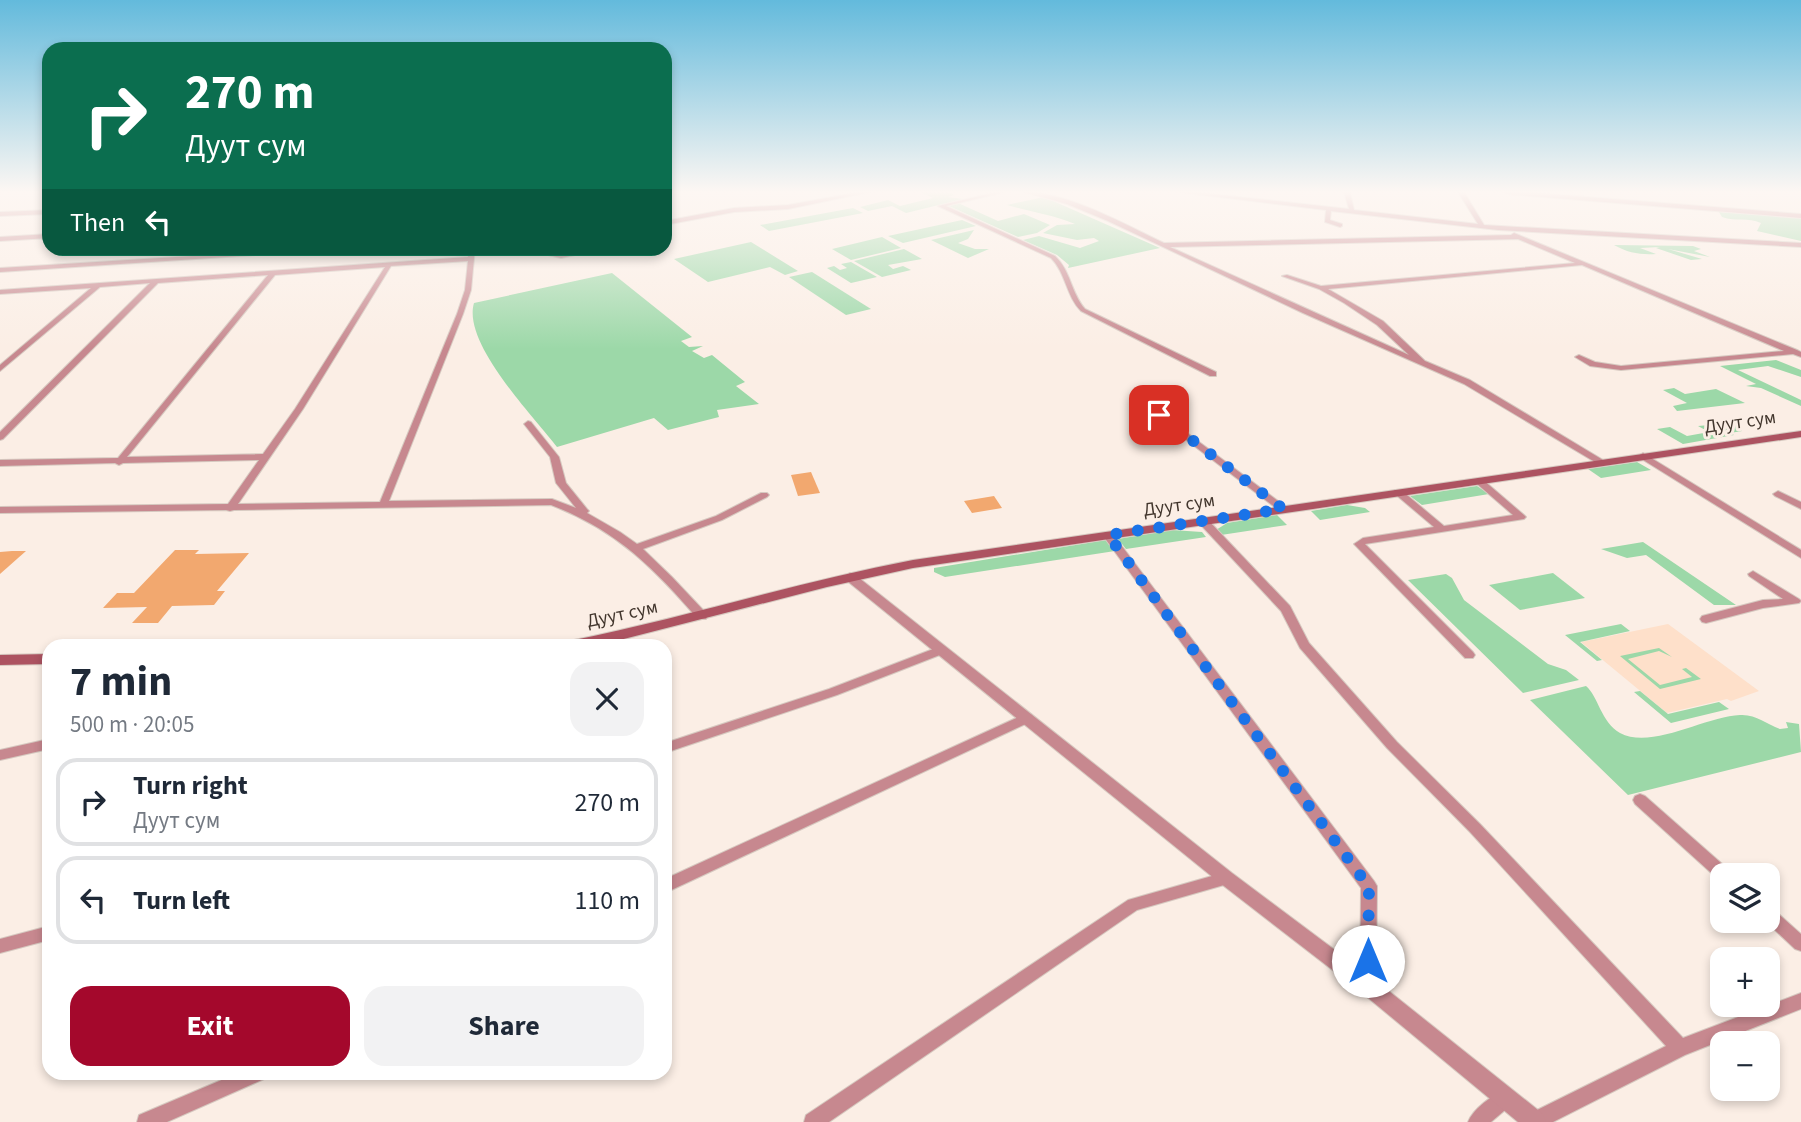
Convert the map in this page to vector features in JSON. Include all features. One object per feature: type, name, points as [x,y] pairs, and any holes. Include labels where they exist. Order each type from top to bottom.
[{"type":"main road","name":"Дуут сум","points":[[606,639],[850,577],[913,564],[1801,434]]},
{"type":"main road","points":[[0,660],[42,659]]},
{"type":"street","points":[[1026,244],[1054,257],[1063,268],[1069,294],[1083,310],[1213,374]]},
{"type":"street","points":[[1161,245],[1190,244]]},
{"type":"street","points":[[1537,244],[1798,354]]},
{"type":"street","points":[[1161,245],[1323,321],[1467,382],[1600,462]]},
{"type":"street","points":[[0,270],[228,256]]},
{"type":"street","points":[[384,503],[460,314],[468,289],[471,256]]},
{"type":"street","points":[[0,292],[470,259]]},
{"type":"street","points":[[1321,288],[1583,263]]},
{"type":"street","points":[[230,508],[266,457],[389,265]]},
{"type":"street","points":[[119,461],[273,273]]},
{"type":"street","points":[[1285,276],[1321,288],[1380,323],[1422,363]]},
{"type":"street","points":[[0,438],[156,281]]},
{"type":"street","points":[[0,369],[98,285]]},
{"type":"street","points":[[1579,357],[1593,364],[1621,368],[1798,354]]},
{"type":"street","points":[[1159,415],[1283,509]]},
{"type":"street","points":[[528,424],[554,457],[561,483],[586,513],[658,566],[702,616]]},
{"type":"street","points":[[1643,456],[1801,555]]},
{"type":"street","points":[[0,464],[266,457]]},
{"type":"street","points":[[1469,655],[1359,544],[1363,541],[1521,517],[1479,481]]},
{"type":"street","points":[[1398,492],[1442,529]]},
{"type":"street","points":[[1778,494],[1801,506]]},
{"type":"street","points":[[637,548],[719,518],[764,495]]},
{"type":"street","points":[[0,509],[230,508],[523,500],[552,502],[586,513]]},
{"type":"street","points":[[1203,522],[1286,608],[1304,645],[1392,745],[1475,828],[1680,1048]]},
{"type":"street","points":[[1108,535],[1369,887],[1368,986]]},
{"type":"street","points":[[1753,574],[1798,601]]},
{"type":"street","points":[[850,577],[1226,878],[1368,986],[1534,1122],[1680,1048],[1801,1001]]},
{"type":"street","points":[[1706,619],[1763,604],[1798,601]]},
{"type":"street","points":[[672,746],[833,692],[940,650]]},
{"type":"street","points":[[672,883],[1027,718]]},
{"type":"street","points":[[0,755],[42,746]]},
{"type":"street","points":[[1640,800],[1711,863]]},
{"type":"street","points":[[813,1122],[1133,905],[1226,878]]},
{"type":"street","points":[[1780,925],[1801,944]]},
{"type":"street","points":[[0,946],[42,935]]},
{"type":"street","points":[[146,1122],[242,1080]]},
{"type":"street","points":[[1479,1121],[1506,1099]]},
{"type":"shaded area","points":[[1668,624],[1759,691],[1731,701],[1727,699],[1667,713],[1581,642]]},
{"type":"green space","points":[[740,244],[755,244],[798,271],[785,275],[770,267],[708,282],[674,259]]},
{"type":"green space","points":[[851,244],[895,244],[901,248],[851,260],[832,249]]},
{"type":"green space","points":[[940,244],[989,249],[968,258]]},
{"type":"green space","points":[[1033,244],[1068,244],[1080,248],[1090,244],[1152,244],[1160,248],[1068,268],[1069,265],[1057,255]]},
{"type":"green space","points":[[1614,245],[1693,246],[1701,249],[1694,251],[1710,257],[1668,249],[1702,259],[1691,260],[1656,248],[1660,247],[1640,248],[1656,254],[1640,254]]},
{"type":"green space","points":[[904,249],[922,259],[888,265],[893,269],[903,266],[911,270],[882,277],[854,261]]},
{"type":"green space","points":[[851,262],[877,277],[851,283],[827,268],[834,266],[840,270],[847,268],[841,264]]},
{"type":"green space","points":[[812,272],[871,309],[846,315],[789,277]]},
{"type":"green space","points":[[612,273],[692,337],[681,341],[689,347],[703,346],[692,351],[704,358],[712,355],[745,382],[736,386],[759,404],[717,410],[719,417],[668,430],[654,418],[557,447],[489,358],[473,319],[474,303]]},
{"type":"green space","points":[[1776,360],[1801,370],[1801,377],[1768,366],[1738,370],[1801,400],[1801,406],[1761,388],[1746,386],[1756,384],[1720,366]]},
{"type":"green space","points":[[1674,388],[1685,394],[1716,389],[1745,403],[1677,411],[1673,406],[1687,403],[1663,390]]},
{"type":"green space","points":[[1733,423],[1742,431],[1730,433],[1734,435],[1683,444],[1657,429],[1670,427],[1687,436],[1709,432],[1698,426]]},
{"type":"green space","points":[[1637,462],[1651,470],[1601,478],[1588,469]]},
{"type":"green space","points":[[1477,486],[1489,494],[1422,505],[1410,496]]},
{"type":"green space","points":[[1347,505],[1365,508],[1370,512],[1320,520],[1311,511]]},
{"type":"green space","points":[[1277,515],[1287,525],[1221,535],[1216,530],[1227,523]]},
{"type":"green space","points":[[1172,530],[1202,532],[1206,537],[1126,549],[1118,539]]},
{"type":"green space","points":[[1106,540],[1115,551],[945,577],[934,572],[934,568]]},
{"type":"green space","points":[[1643,542],[1736,605],[1714,605],[1646,555],[1627,558],[1601,549]]},
{"type":"green space","points":[[1553,573],[1585,598],[1520,610],[1489,585]]},
{"type":"green space","points":[[1446,574],[1452,578],[1464,600],[1548,664],[1566,670],[1579,680],[1523,693],[1408,580]]},
{"type":"green space","points":[[1621,624],[1630,631],[1580,642],[1602,660],[1597,661],[1565,635]]},
{"type":"green space","points":[[1659,648],[1672,657],[1659,651],[1628,659],[1660,685],[1692,677],[1682,669],[1686,668],[1701,679],[1660,689],[1620,656]]},
{"type":"green space","points":[[1586,686],[1608,722],[1620,733],[1633,737],[1663,735],[1726,717],[1746,715],[1780,729],[1788,728],[1786,722],[1799,724],[1801,752],[1628,795],[1530,700]]},
{"type":"green space","points":[[1640,691],[1668,714],[1719,702],[1729,709],[1671,723],[1634,692]]},
{"type":"building","points":[[811,472],[820,493],[798,496],[791,475]]},
{"type":"building","points":[[994,496],[1002,508],[972,513],[964,501]]},
{"type":"building","points":[[175,550],[199,550],[195,554],[249,553],[217,591],[225,591],[214,605],[172,606],[158,623],[132,623],[147,607],[103,608],[117,593],[134,593]]},
{"type":"building","points":[[26,551],[0,574],[0,552]]},
{"type":"route","points":[[1159,415],[1283,509],[1108,535],[1221,683],[1369,887],[1368,961]]}]
